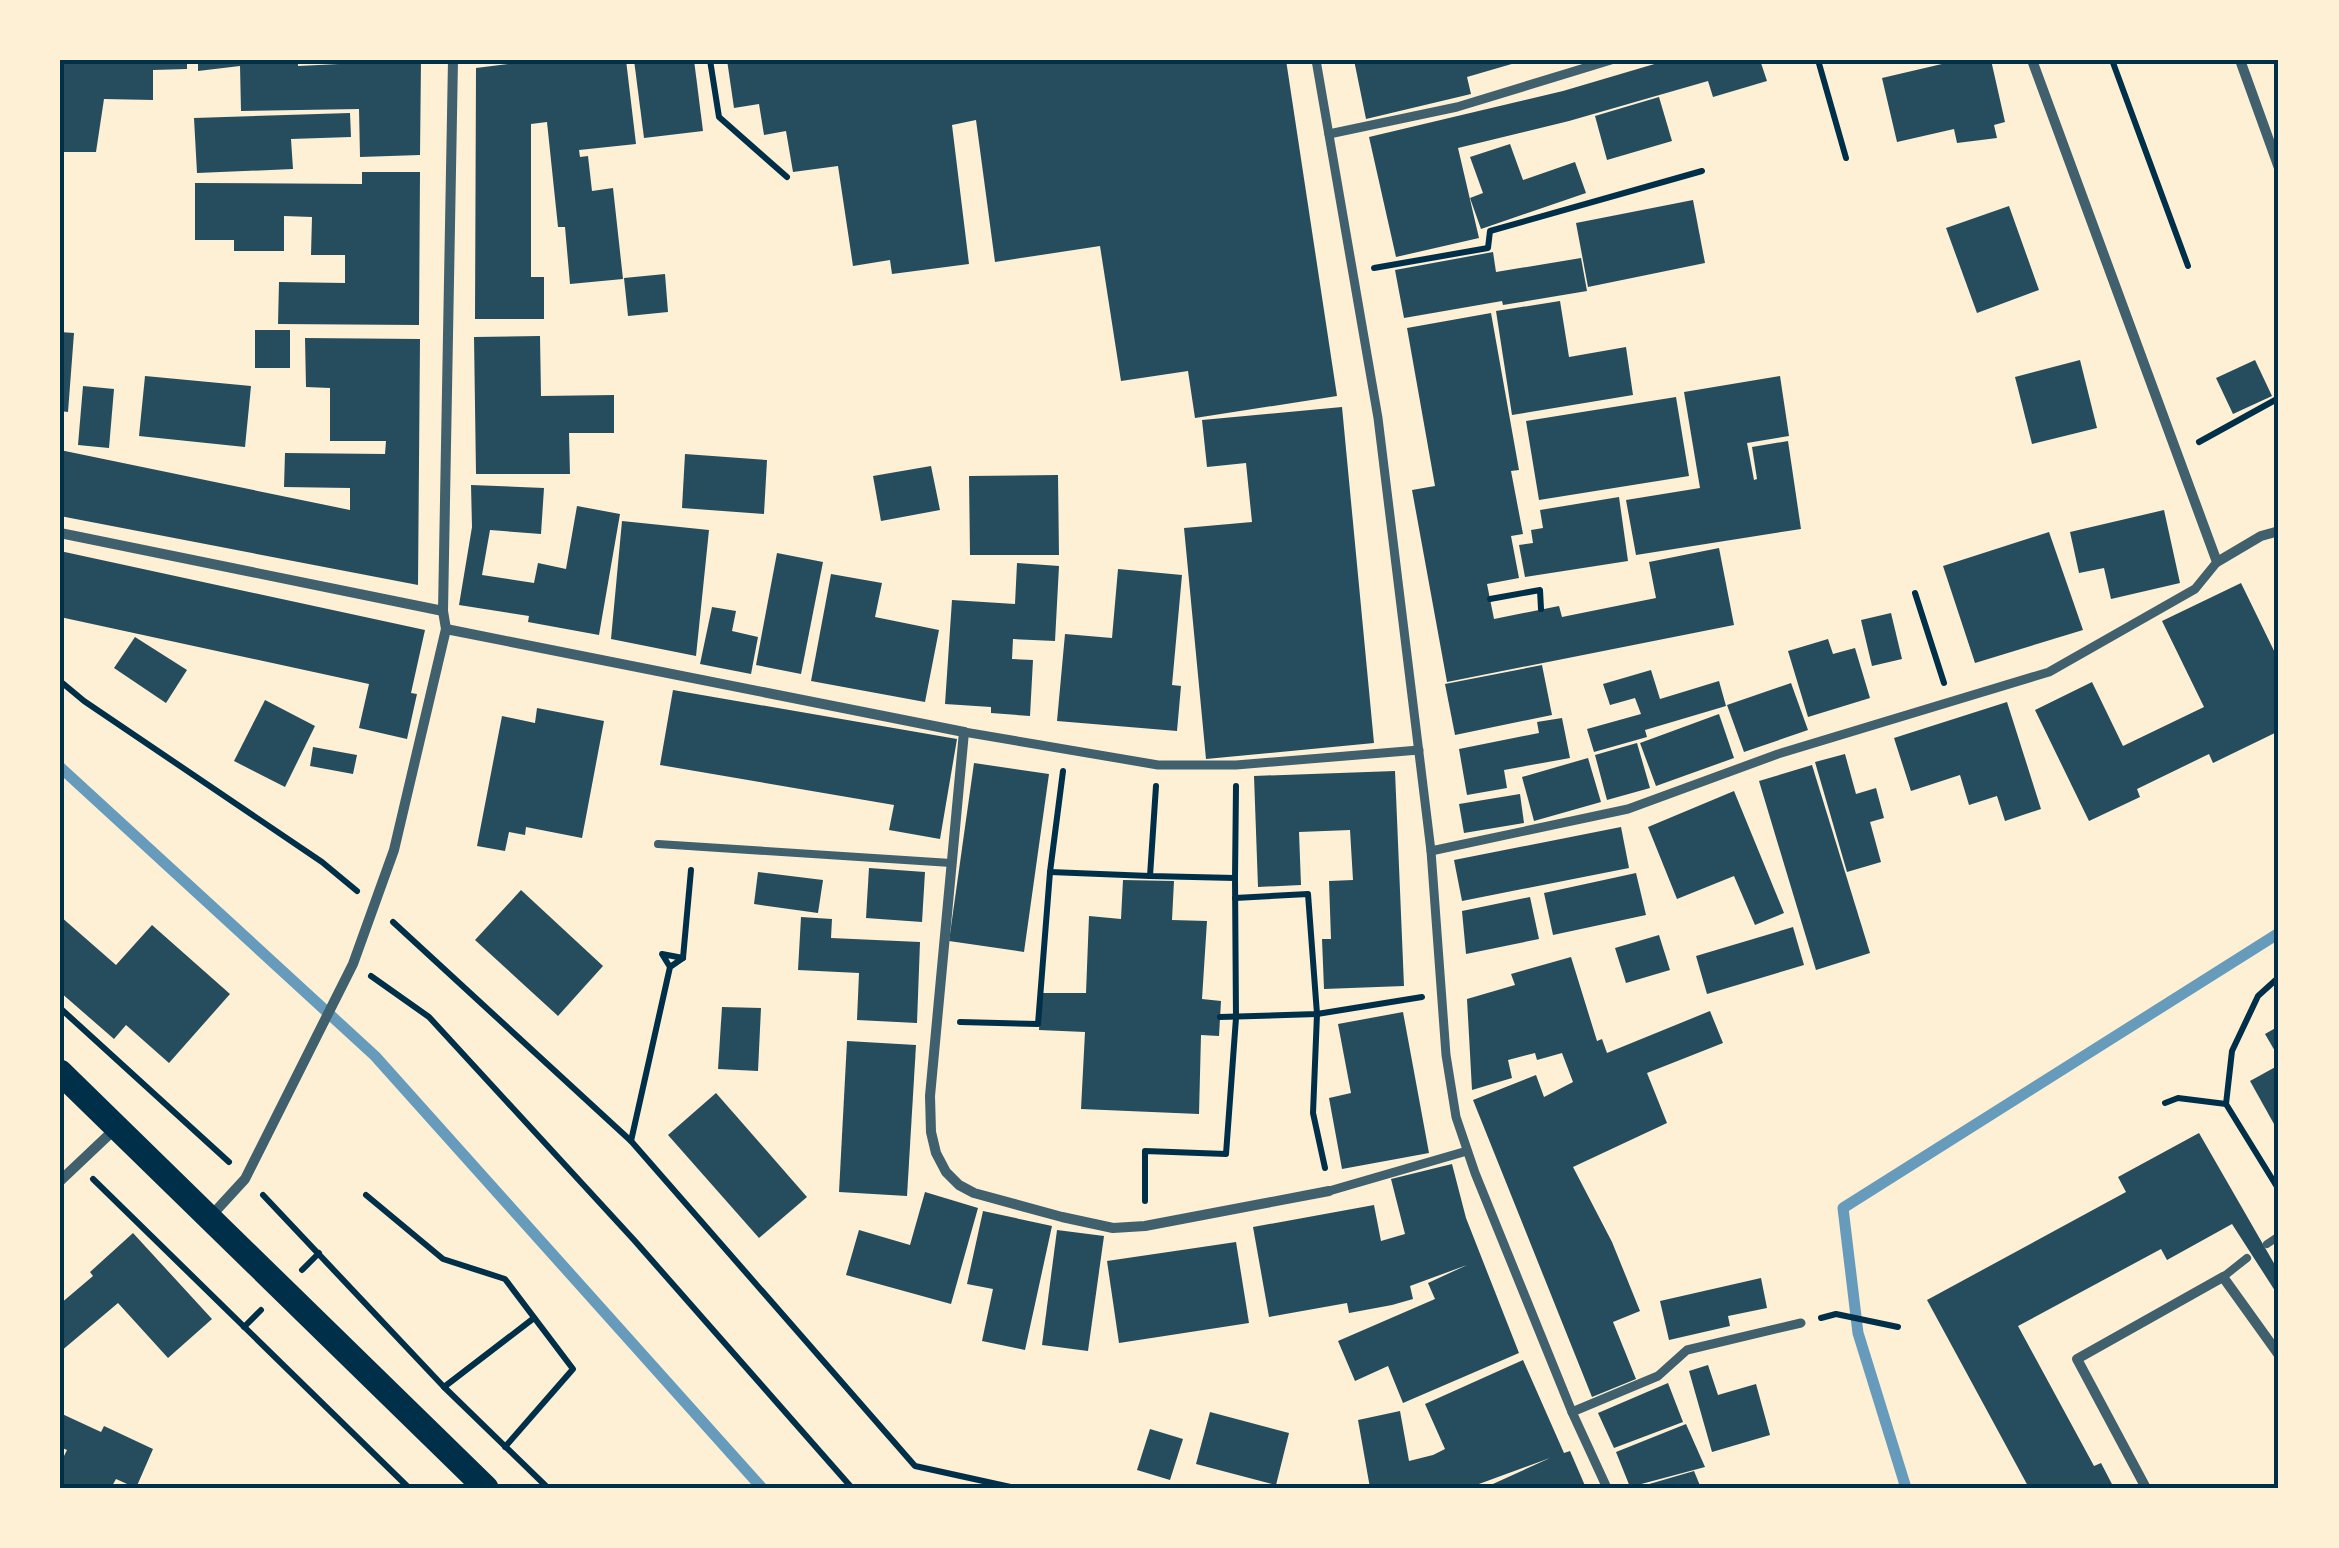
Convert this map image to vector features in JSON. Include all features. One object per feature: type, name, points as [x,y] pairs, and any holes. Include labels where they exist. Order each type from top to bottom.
[{"type":"main road","points":[[60,1072],[486,1488]]},
{"type":"street","points":[[208,1220],[245,1178],[354,964],[376,906],[416,766],[446,629],[442,610],[453,60]]},
{"type":"street","points":[[1316,60],[1378,418],[1420,750],[1446,1055],[1456,1117],[1572,1412],[1607,1488]]},
{"type":"street","points":[[1329,134],[1457,107],[1610,60]]},
{"type":"street","points":[[2032,60],[2217,562]]},
{"type":"street","points":[[2240,60],[2279,168]]},
{"type":"street","points":[[1431,851],[1628,808],[1778,754],[2048,672],[2195,589],[2217,562],[2261,536],[2279,531]]},
{"type":"street","points":[[60,534],[442,610]]},
{"type":"street","points":[[446,629],[964,732],[1158,765],[1236,765],[1420,750]]},
{"type":"street","points":[[964,732],[936,1021],[931,1132],[936,1153],[959,1185],[974,1193],[1113,1228],[1145,1226],[1329,1191],[1467,1150]]},
{"type":"street","points":[[60,1181],[117,1128]]},
{"type":"street","points":[[2146,1488],[2076,1360],[2223,1277],[2279,1355]]},
{"type":"street","points":[[1572,1412],[1658,1376],[1688,1350],[1800,1323]]},
{"type":"lane","points":[[658,844],[951,862]]},
{"type":"lane","points":[[2268,1244],[2279,1236]]},
{"type":"lane","points":[[2223,1277],[2248,1258]]},
{"type":"path","points":[[710,60],[718,117],[787,177]]},
{"type":"path","points":[[1818,60],[1846,158]]},
{"type":"path","points":[[2112,60],[2188,266]]},
{"type":"path","points":[[1353,272],[1488,248],[1490,231],[1702,171]]},
{"type":"path","points":[[2177,454],[2276,399]]},
{"type":"path","points":[[1490,599],[1540,590],[1542,609]]},
{"type":"path","points":[[1915,594],[1950,704]]},
{"type":"path","points":[[60,681],[322,862],[376,906],[631,1141],[915,1466],[1015,1488]]},
{"type":"path","points":[[936,1021],[1038,1024],[1050,872],[1066,750]]},
{"type":"path","points":[[1150,876],[1158,765]]},
{"type":"path","points":[[1145,1226],[1145,1151],[1226,1154],[1236,1018],[1236,765]]},
{"type":"path","points":[[683,958],[693,848]]},
{"type":"path","points":[[1050,872],[1235,878]]},
{"type":"path","points":[[1235,898],[1308,894],[1317,1014],[1313,1113],[1329,1191]]},
{"type":"path","points":[[670,967],[662,954],[683,958]]},
{"type":"path","points":[[631,1141],[670,967],[683,958]]},
{"type":"path","points":[[354,964],[428,1017],[634,1240],[852,1488]]},
{"type":"path","points":[[2279,977],[2258,996],[2232,1052],[2226,1104],[2279,1190]]},
{"type":"path","points":[[1220,1017],[1317,1014],[1443,994]]},
{"type":"path","points":[[2165,1103],[2178,1098],[2226,1104]]},
{"type":"path","points":[[78,1164],[409,1488]]},
{"type":"path","points":[[366,1195],[443,1259],[505,1279],[572,1369],[505,1448]]},
{"type":"path","points":[[1836,1314],[1898,1327]]},
{"type":"path","points":[[534,1318],[444,1387],[548,1488]]},
{"type":"building","points":[[60,60],[187,60],[187,69],[153,70],[153,100],[104,99],[96,152],[60,152]]},
{"type":"building","points":[[198,60],[298,60],[298,66],[421,60],[420,155],[360,157],[359,109],[241,111],[240,66],[198,71]]},
{"type":"building","points":[[539,60],[626,60],[636,144],[579,150],[580,157],[588,156],[592,191],[613,188],[623,279],[570,284],[565,227],[558,227],[547,122],[531,124],[531,277],[544,277],[544,319],[475,319],[476,68]]},
{"type":"building","points":[[634,60],[694,60],[703,131],[644,138]]},
{"type":"building","points":[[727,60],[1286,60],[1337,396],[1195,418],[1188,371],[1121,381],[1100,246],[995,262],[976,120],[952,125],[969,264],[892,274],[890,260],[853,266],[838,166],[793,172],[786,131],[764,135],[759,104],[734,108]]},
{"type":"building","points":[[1354,60],[1522,61],[1467,77],[1471,94],[1366,119]]},
{"type":"building","points":[[1668,60],[1760,60],[1767,81],[1713,97],[1708,81],[1458,148],[1479,238],[1396,257],[1369,137],[1563,91]]},
{"type":"building","points":[[1959,60],[1991,60],[2005,122],[1994,125],[1997,138],[1957,143],[1954,129],[1897,142],[1882,78]]},
{"type":"building","points":[[1659,97],[1672,141],[1607,160],[1595,116]]},
{"type":"building","points":[[350,113],[351,137],[291,139],[293,169],[197,173],[194,118]]},
{"type":"building","points":[[1510,144],[1523,180],[1575,162],[1586,193],[1481,229],[1470,198],[1483,193],[1470,157]]},
{"type":"building","points":[[362,172],[420,172],[419,325],[278,324],[279,282],[345,283],[345,255],[311,255],[312,217],[284,216],[284,251],[234,251],[234,240],[195,240],[195,183],[362,184]]},
{"type":"building","points":[[1693,200],[1705,263],[1588,287],[1576,223]]},
{"type":"building","points":[[2009,206],[2039,290],[1977,313],[1946,228]]},
{"type":"building","points":[[1493,252],[1496,272],[1581,258],[1587,291],[1404,318],[1395,270]]},
{"type":"building","points":[[665,274],[668,312],[628,316],[624,278]]},
{"type":"building","points":[[1560,301],[1569,357],[1626,347],[1633,395],[1512,415],[1496,311]]},
{"type":"building","points":[[1491,313],[1519,470],[1511,471],[1523,534],[1511,536],[1519,578],[1487,584],[1494,619],[1559,606],[1562,617],[1656,598],[1649,562],[1719,548],[1734,625],[1447,682],[1412,490],[1435,486],[1407,328]]},
{"type":"building","points":[[255,330],[290,330],[290,368],[255,368]]},
{"type":"building","points":[[60,332],[74,333],[68,412],[60,411]]},
{"type":"building","points":[[540,336],[541,396],[614,395],[614,433],[569,433],[570,474],[476,474],[474,337]]},
{"type":"building","points":[[305,338],[420,339],[418,585],[60,516],[60,450],[350,510],[350,488],[284,487],[285,453],[385,454],[386,441],[330,441],[330,388],[306,387]]},
{"type":"building","points":[[2080,360],[2097,428],[2032,444],[2015,377]]},
{"type":"building","points":[[2255,360],[2272,396],[2233,414],[2216,378]]},
{"type":"building","points":[[145,376],[251,386],[245,447],[139,436]]},
{"type":"building","points":[[1780,376],[1789,436],[1747,443],[1754,480],[1757,479],[1752,447],[1788,441],[1801,529],[1636,555],[1626,500],[1700,488],[1684,392]]},
{"type":"building","points":[[83,386],[114,389],[109,448],[78,445]]},
{"type":"building","points":[[1676,397],[1689,476],[1539,500],[1526,421]]},
{"type":"building","points":[[1342,407],[1374,743],[1206,759],[1184,528],[1252,522],[1246,463],[1207,467],[1202,420]]},
{"type":"building","points":[[685,454],[767,460],[764,514],[682,508]]},
{"type":"building","points":[[931,466],[940,510],[881,521],[873,476]]},
{"type":"building","points":[[1058,475],[1059,555],[970,555],[969,476]]},
{"type":"building","points":[[471,485],[544,488],[541,534],[490,530],[482,575],[534,583],[538,563],[566,569],[577,506],[620,514],[599,635],[528,622],[529,616],[459,605],[472,527]]},
{"type":"building","points":[[1619,497],[1628,561],[1525,577],[1519,545],[1533,543],[1531,530],[1543,528],[1540,510]]},
{"type":"building","points":[[2164,510],[2180,583],[2111,599],[2104,568],[2079,573],[2070,532]]},
{"type":"building","points":[[622,521],[709,530],[696,656],[611,639]]},
{"type":"building","points":[[2049,532],[2083,630],[1975,663],[1943,566]]},
{"type":"building","points":[[60,551],[425,630],[411,693],[417,694],[407,739],[359,728],[369,684],[60,617]]},
{"type":"building","points":[[777,553],[823,562],[801,674],[756,665]]},
{"type":"building","points":[[1017,563],[1059,566],[1055,641],[1013,639],[1012,659],[1033,660],[1030,716],[991,713],[991,707],[945,704],[952,600],[1015,604]]},
{"type":"building","points":[[1118,569],[1182,575],[1172,685],[1181,686],[1177,731],[1057,721],[1065,634],[1112,638]]},
{"type":"building","points":[[831,574],[882,583],[875,617],[939,630],[925,702],[811,681]]},
{"type":"building","points":[[2241,583],[2279,661],[2279,731],[2213,763],[2209,754],[2137,789],[2140,797],[2089,821],[2035,710],[2092,682],[2123,746],[2204,707],[2162,621]]},
{"type":"building","points":[[712,607],[736,611],[732,631],[758,637],[751,674],[700,664]]},
{"type":"building","points":[[1891,613],[1902,659],[1872,666],[1861,620]]},
{"type":"building","points":[[135,637],[187,670],[166,703],[114,668]]},
{"type":"building","points":[[1828,639],[1833,654],[1855,648],[1870,698],[1808,717],[1788,651]]},
{"type":"building","points":[[1542,665],[1552,715],[1455,735],[1445,684]]},
{"type":"building","points":[[1651,670],[1660,699],[1719,681],[1726,706],[1645,730],[1647,737],[1594,752],[1587,729],[1641,714],[1635,698],[1610,705],[1603,684]]},
{"type":"building","points":[[1791,683],[1808,730],[1744,752],[1727,705]]},
{"type":"building","points":[[673,690],[957,739],[940,839],[889,830],[894,805],[660,765]]},
{"type":"building","points":[[265,700],[315,726],[285,787],[234,761]]},
{"type":"building","points":[[2007,702],[2041,809],[2005,821],[1997,796],[1969,805],[1960,775],[1911,791],[1894,738]]},
{"type":"building","points":[[537,708],[604,721],[582,838],[526,827],[525,835],[509,832],[505,851],[477,846],[502,716],[535,723]]},
{"type":"building","points":[[1719,714],[1734,758],[1656,786],[1640,743]]},
{"type":"building","points":[[1562,718],[1570,758],[1504,770],[1507,788],[1467,795],[1459,749],[1539,733],[1537,722]]},
{"type":"building","points":[[1637,743],[1650,788],[1607,800],[1595,755]]},
{"type":"building","points":[[313,747],[357,755],[353,774],[310,766]]},
{"type":"building","points":[[1845,754],[1856,794],[1876,788],[1884,818],[1870,822],[1881,862],[1847,872],[1815,762]]},
{"type":"building","points":[[1588,758],[1601,802],[1534,821],[1522,777]]},
{"type":"building","points":[[974,763],[1049,774],[1024,952],[949,941]]},
{"type":"building","points":[[1812,765],[1870,953],[1816,970],[1759,781]]},
{"type":"building","points":[[1395,771],[1404,986],[1324,989],[1322,939],[1331,939],[1329,881],[1353,880],[1350,830],[1299,832],[1301,885],[1258,887],[1254,776]]},
{"type":"building","points":[[1734,791],[1784,913],[1755,925],[1734,876],[1677,899],[1648,827]]},
{"type":"building","points":[[1520,794],[1524,823],[1464,833],[1459,804]]},
{"type":"building","points":[[1621,827],[1629,868],[1462,901],[1454,860]]},
{"type":"building","points":[[869,868],[925,872],[922,922],[866,918]]},
{"type":"building","points":[[758,872],[823,880],[818,913],[754,904]]},
{"type":"building","points":[[1636,873],[1646,915],[1553,935],[1544,893]]},
{"type":"building","points":[[1123,880],[1174,881],[1172,920],[1207,921],[1202,999],[1221,1001],[1219,1036],[1201,1035],[1199,1114],[1081,1109],[1085,1032],[1039,1030],[1041,993],[1086,993],[1089,916],[1121,919]]},
{"type":"building","points":[[521,890],[603,966],[558,1016],[475,940]]},
{"type":"building","points":[[1530,897],[1539,939],[1466,954],[1462,911]]},
{"type":"building","points":[[60,916],[116,965],[152,925],[230,994],[169,1063],[126,1025],[114,1039],[60,992]]},
{"type":"building","points":[[801,917],[832,919],[831,938],[920,942],[917,1023],[857,1020],[859,973],[798,970]]},
{"type":"building","points":[[1793,927],[1804,965],[1707,994],[1696,956]]},
{"type":"building","points":[[1659,935],[1670,970],[1626,983],[1615,948]]},
{"type":"building","points":[[1571,957],[1597,1041],[1602,1039],[1607,1053],[1710,1011],[1723,1043],[1647,1073],[1667,1123],[1573,1167],[1612,1242],[1640,1311],[1613,1322],[1636,1379],[1592,1397],[1473,1100],[1536,1075],[1544,1097],[1573,1082],[1562,1053],[1537,1060],[1535,1053],[1508,1060],[1512,1078],[1472,1090],[1467,999],[1515,985],[1511,974]]},
{"type":"building","points":[[722,1007],[761,1008],[758,1071],[718,1069]]},
{"type":"building","points":[[1403,1012],[1429,1153],[1342,1169],[1329,1098],[1351,1093],[1338,1024]]},
{"type":"building","points":[[2279,1026],[2279,1058],[2265,1034]]},
{"type":"building","points":[[847,1041],[916,1045],[907,1196],[839,1192]]},
{"type":"building","points":[[2279,1065],[2279,1133],[2250,1081]]},
{"type":"building","points":[[716,1093],[807,1197],[759,1238],[668,1135]]},
{"type":"building","points":[[2199,1133],[2279,1272],[2279,1297],[2232,1224],[2167,1260],[2161,1249],[2018,1326],[2094,1466],[2101,1463],[2114,1488],[2029,1488],[1927,1300],[2126,1192],[2118,1177]]},
{"type":"building","points":[[1452,1164],[1466,1218],[1519,1353],[1403,1403],[1388,1366],[1355,1381],[1338,1341],[1435,1299],[1428,1283],[1467,1265],[1410,1286],[1413,1299],[1392,1305],[1349,1313],[1347,1303],[1269,1317],[1253,1227],[1374,1205],[1381,1241],[1405,1234],[1391,1179]]},
{"type":"building","points":[[925,1192],[978,1208],[951,1304],[846,1275],[859,1230],[910,1245]]},
{"type":"building","points":[[983,1211],[1052,1226],[1025,1350],[982,1341],[993,1289],[967,1284]]},
{"type":"building","points":[[1057,1230],[1104,1236],[1088,1351],[1042,1345]]},
{"type":"building","points":[[133,1233],[212,1319],[168,1358],[118,1303],[60,1352],[60,1304]]},
{"type":"building","points":[[1236,1242],[1249,1323],[1119,1343],[1107,1261]]},
{"type":"building","points":[[1761,1278],[1767,1308],[1728,1316],[1730,1326],[1669,1340],[1660,1301]]},
{"type":"building","points":[[1523,1360],[1564,1453],[1570,1451],[1586,1488],[1484,1488],[1550,1458],[1468,1488],[1370,1488],[1358,1420],[1400,1411],[1409,1461],[1433,1455],[1445,1449],[1425,1404]]},
{"type":"building","points":[[1708,1365],[1718,1395],[1756,1384],[1770,1435],[1712,1452],[1689,1371]]},
{"type":"building","points":[[1668,1383],[1683,1422],[1614,1448],[1598,1413]]},
{"type":"building","points":[[1210,1412],[1289,1433],[1276,1485],[1196,1464]]},
{"type":"building","points":[[60,1413],[101,1432],[104,1426],[153,1449],[136,1488],[116,1479],[111,1488],[60,1488],[60,1464],[67,1450],[60,1447]]},
{"type":"building","points":[[1686,1424],[1705,1467],[1630,1487],[1616,1452]]},
{"type":"building","points":[[1150,1429],[1183,1439],[1170,1480],[1137,1470]]},
{"type":"building","points":[[1694,1471],[1701,1488],[1639,1488],[1639,1487]]},
{"type":"waterway","points":[[60,767],[375,1056],[762,1488]]},
{"type":"waterway","points":[[1906,1488],[1858,1333],[1843,1208],[2279,933]]}]
